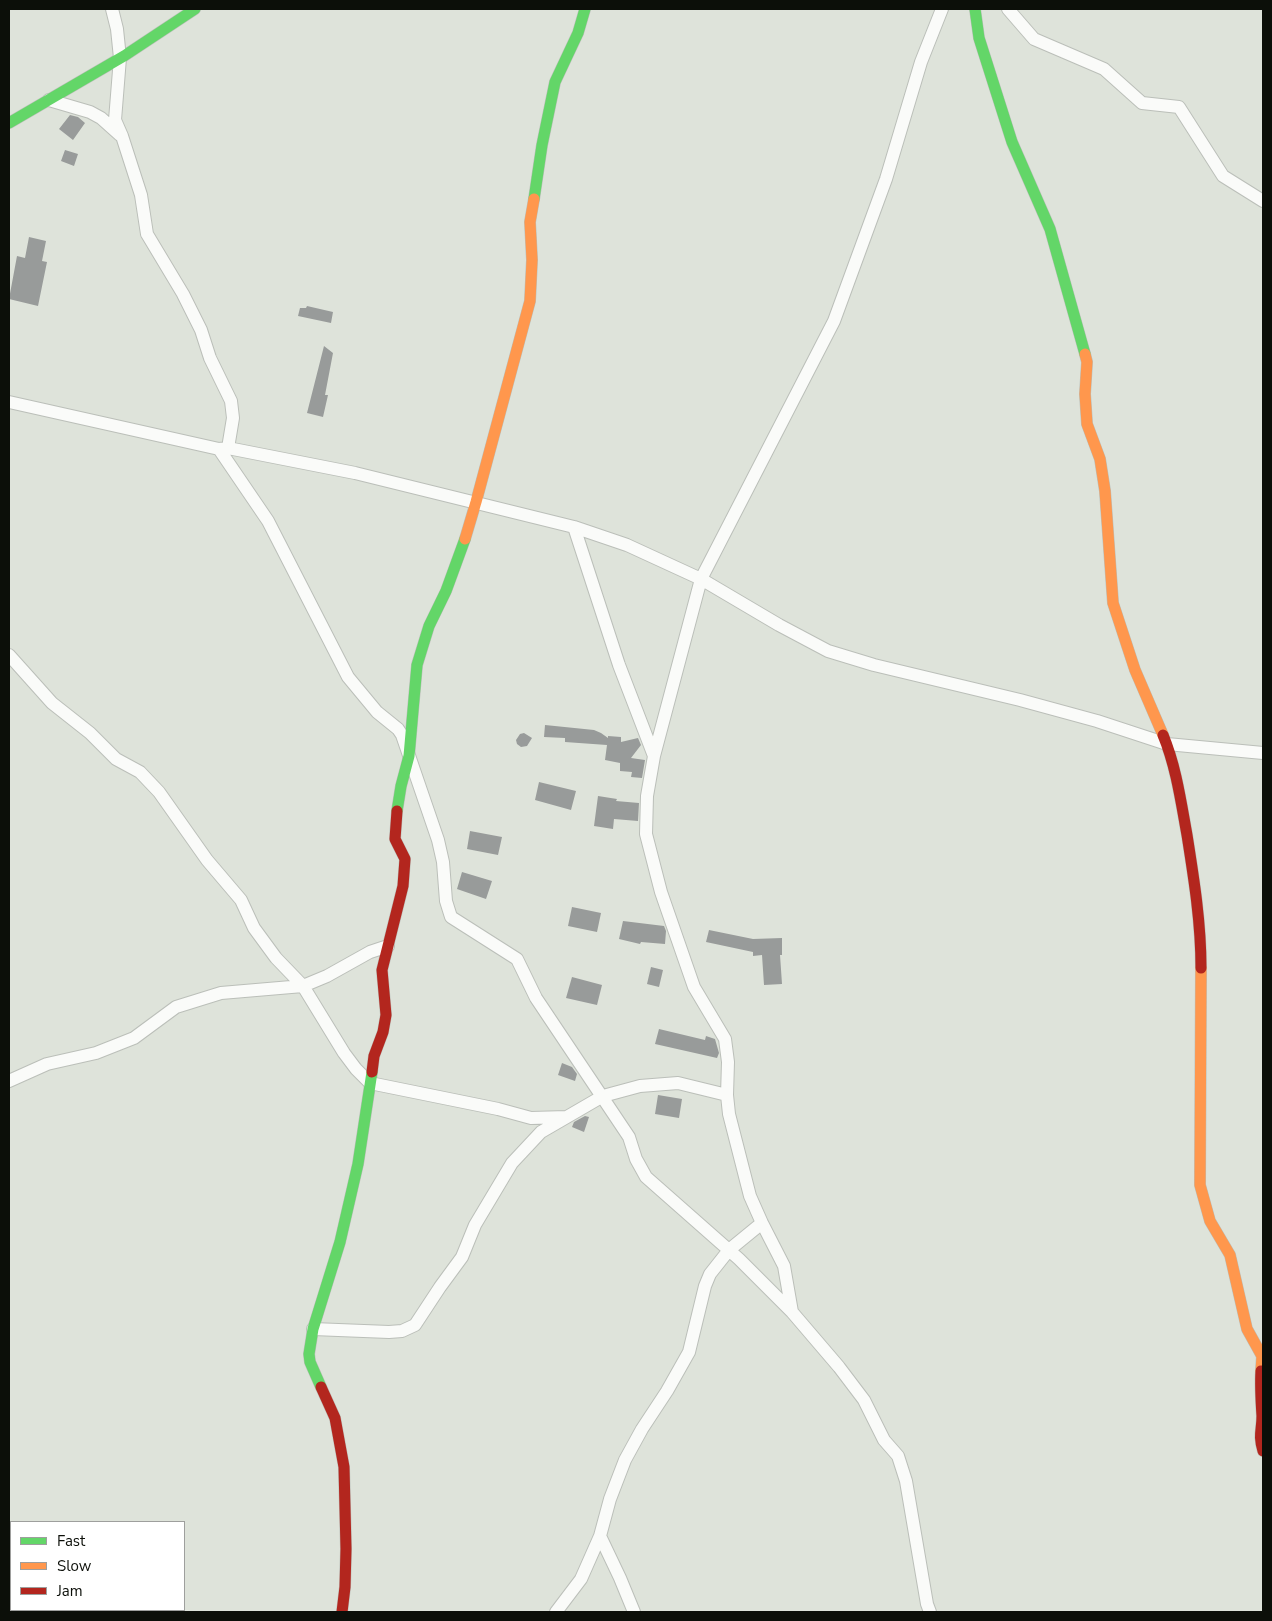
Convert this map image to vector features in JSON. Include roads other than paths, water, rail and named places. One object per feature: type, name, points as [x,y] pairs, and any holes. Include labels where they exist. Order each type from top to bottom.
[{"type":"street","points":[[112,9],[117,29],[120,58],[115,120],[122,136],[143,204],[147,234],[183,294],[201,330],[212,363],[230,401],[233,418],[223,448]]},
{"type":"street","points":[[10,120],[49,100],[120,58],[195,9]]},
{"type":"street","points":[[342,1612],[346,1587],[344,1467],[335,1418],[310,1362],[309,1354],[313,1329],[340,1242],[358,1164],[374,1056],[386,1015],[382,970],[403,886],[405,859],[395,839],[395,827],[401,786],[409,756],[417,665],[429,626],[446,591],[476,502],[530,302],[532,260],[530,222],[542,145],[555,82],[578,33],[585,9]]},
{"type":"street","points":[[792,1312],[784,1266],[750,1196],[728,1114],[728,1062],[725,1039],[694,987],[660,892],[646,834],[647,796],[654,756],[701,579],[834,321],[886,179],[922,62],[942,9]]},
{"type":"street","points":[[975,9],[979,38],[1012,142],[1050,229],[1087,362],[1085,394],[1087,424],[1100,459],[1104,483],[1113,603],[1135,670],[1167,744],[1180,794],[1197,898],[1201,956],[1200,1185],[1210,1221],[1230,1255],[1247,1329],[1262,1356],[1260,1392],[1262,1418],[1259,1438],[1263,1451]]},
{"type":"street","points":[[1008,9],[1034,40],[1104,69],[1142,103],[1179,107],[1223,176],[1263,201]]},
{"type":"street","points":[[49,100],[90,112],[101,118],[122,136]]},
{"type":"street","points":[[9,402],[223,448],[355,473],[574,527],[627,545],[701,579],[779,625],[828,651],[874,665],[1097,720],[1167,744],[1263,753]]},
{"type":"street","points":[[223,448],[268,521],[348,677],[378,712],[398,729],[404,739],[438,840],[446,901],[451,917],[517,959],[536,998],[629,1137],[636,1159],[646,1177],[728,1250],[792,1312],[839,1367],[864,1400],[884,1440],[898,1456],[906,1481],[914,1535],[930,1612]]},
{"type":"street","points":[[574,527],[619,665],[654,756]]},
{"type":"street","points":[[9,656],[52,703],[90,733],[116,760],[140,772],[159,792],[207,860],[241,900],[254,928],[276,958],[303,986],[356,1070],[370,1083],[498,1109],[531,1118],[568,1117]]},
{"type":"street","points":[[9,1081],[47,1064],[96,1053],[134,1038],[176,1007],[220,994],[303,986],[327,976],[370,952],[388,946]]},
{"type":"street","points":[[313,1329],[389,1332],[402,1331],[415,1325],[462,1257],[476,1225],[512,1164],[541,1132],[603,1096],[640,1086],[678,1083],[727,1095]]},
{"type":"street","points":[[556,1612],[581,1579],[600,1536],[610,1499],[625,1460],[689,1352],[705,1286],[710,1274],[728,1250],[762,1222]]},
{"type":"street","points":[[600,1536],[634,1612]]}]
